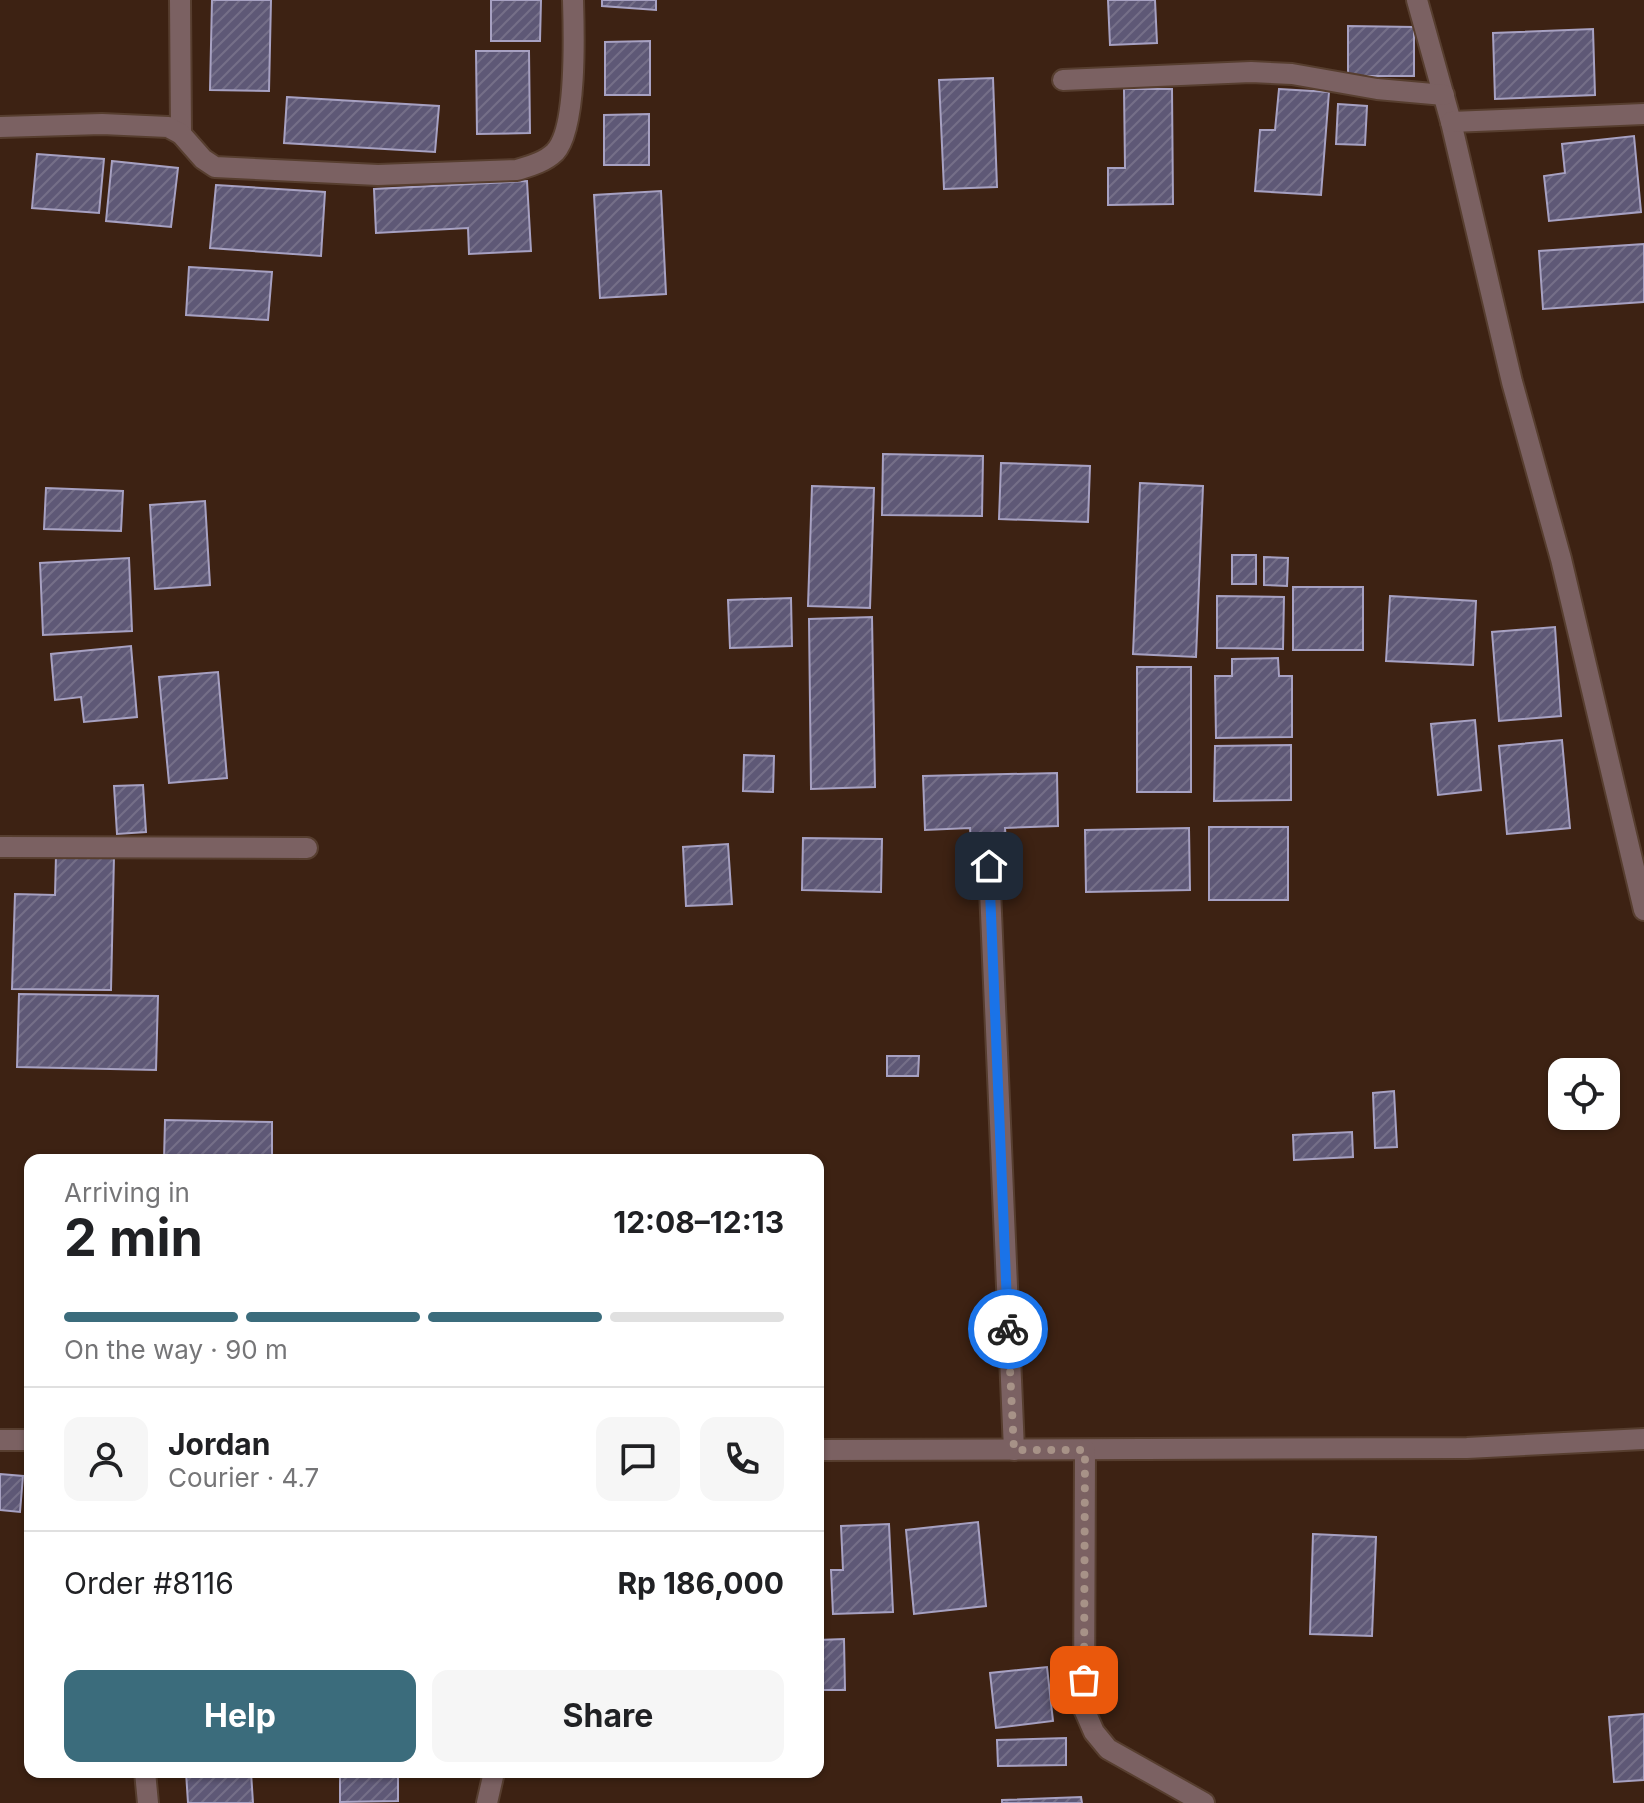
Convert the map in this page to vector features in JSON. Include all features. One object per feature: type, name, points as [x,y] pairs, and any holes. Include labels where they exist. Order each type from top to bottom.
[{"type":"street","points":[[180,0],[181,134]]},
{"type":"street","points":[[0,127],[102,124],[168,127],[181,134],[203,159],[215,167],[378,175],[517,170],[536,165],[555,152],[564,139],[569,119],[573,0]]},
{"type":"street","points":[[1417,0],[1451,122],[1490,293],[1561,559],[1644,910]]},
{"type":"street","points":[[1063,80],[1251,72],[1292,74],[1377,89],[1444,95]]},
{"type":"street","points":[[1451,122],[1644,114]]},
{"type":"street","points":[[0,847],[307,848]]},
{"type":"street","points":[[989,866],[1014,1450]]},
{"type":"street","points":[[824,1450],[1467,1448],[1644,1439]]},
{"type":"street","points":[[0,1440],[24,1440]]},
{"type":"street","points":[[1085,1450],[1084,1709],[1094,1732],[1108,1749],[1204,1803]]},
{"type":"street","points":[[146,1778],[148,1803]]},
{"type":"street","points":[[487,1803],[493,1778]]},
{"type":"building","points":[[212,0],[271,0],[269,91],[210,90]]},
{"type":"building","points":[[491,0],[541,0],[540,41],[491,41]]},
{"type":"building","points":[[602,0],[656,0],[656,10],[602,6]]},
{"type":"building","points":[[1108,0],[1155,0],[1157,43],[1110,45]]},
{"type":"building","points":[[1348,26],[1414,27],[1414,76],[1348,76]]},
{"type":"building","points":[[1593,29],[1595,95],[1495,99],[1493,33]]},
{"type":"building","points":[[650,41],[650,95],[605,95],[605,42]]},
{"type":"building","points":[[476,51],[529,51],[530,133],[477,134]]},
{"type":"building","points":[[993,78],[997,187],[944,189],[939,80]]},
{"type":"building","points":[[1124,89],[1172,89],[1173,204],[1108,205],[1108,168],[1125,168]]},
{"type":"building","points":[[1279,89],[1329,92],[1321,195],[1255,191],[1260,130],[1275,130]]},
{"type":"building","points":[[287,97],[439,106],[435,152],[284,143]]},
{"type":"building","points":[[1338,104],[1367,106],[1365,145],[1336,144]]},
{"type":"building","points":[[649,114],[649,165],[604,165],[604,115]]},
{"type":"building","points":[[1634,136],[1641,212],[1549,221],[1544,176],[1565,173],[1562,144]]},
{"type":"building","points":[[37,154],[104,159],[99,213],[32,208]]},
{"type":"building","points":[[112,161],[178,168],[171,227],[106,221]]},
{"type":"building","points":[[527,181],[531,251],[469,254],[468,228],[376,233],[374,189]]},
{"type":"building","points":[[216,185],[325,192],[321,256],[210,248]]},
{"type":"building","points":[[661,191],[666,294],[600,298],[594,195]]},
{"type":"building","points":[[1644,244],[1644,302],[1543,309],[1539,251]]},
{"type":"building","points":[[189,267],[272,272],[268,320],[186,315]]},
{"type":"building","points":[[883,454],[983,456],[982,516],[882,515]]},
{"type":"building","points":[[1001,463],[1090,466],[1088,522],[999,519]]},
{"type":"building","points":[[1140,483],[1203,486],[1196,657],[1133,654]]},
{"type":"building","points":[[812,486],[874,488],[870,608],[808,606]]},
{"type":"building","points":[[46,488],[123,491],[121,531],[44,529]]},
{"type":"building","points":[[205,501],[210,585],[155,589],[150,505]]},
{"type":"building","points":[[1232,555],[1256,555],[1256,584],[1232,584]]},
{"type":"building","points":[[1264,557],[1288,558],[1287,586],[1264,585]]},
{"type":"building","points":[[129,558],[132,631],[43,635],[40,563]]},
{"type":"building","points":[[1293,587],[1363,587],[1363,650],[1293,650]]},
{"type":"building","points":[[1217,596],[1284,597],[1283,649],[1217,648]]},
{"type":"building","points":[[1390,596],[1476,601],[1473,665],[1386,661]]},
{"type":"building","points":[[791,598],[792,646],[730,648],[728,600]]},
{"type":"building","points":[[872,617],[875,787],[811,789],[809,619]]},
{"type":"building","points":[[1555,627],[1561,716],[1499,721],[1492,632]]},
{"type":"building","points":[[131,646],[137,717],[84,722],[81,697],[55,700],[51,654]]},
{"type":"building","points":[[1278,658],[1279,676],[1292,676],[1292,737],[1216,738],[1215,676],[1232,676],[1232,659]]},
{"type":"building","points":[[1137,667],[1191,667],[1191,792],[1137,792]]},
{"type":"building","points":[[218,672],[227,778],[169,783],[159,677]]},
{"type":"building","points":[[1475,720],[1481,790],[1438,795],[1431,724]]},
{"type":"building","points":[[1562,740],[1570,828],[1507,834],[1499,746]]},
{"type":"building","points":[[1291,745],[1291,800],[1214,801],[1215,746]]},
{"type":"building","points":[[744,755],[774,756],[773,792],[743,791]]},
{"type":"building","points":[[1057,773],[1058,826],[1005,828],[1006,842],[971,843],[970,828],[925,830],[923,776]]},
{"type":"building","points":[[143,785],[146,832],[117,834],[114,786]]},
{"type":"building","points":[[1209,827],[1288,827],[1288,900],[1209,900]]},
{"type":"building","points":[[1189,828],[1190,890],[1086,892],[1085,830]]},
{"type":"building","points":[[803,838],[882,839],[881,892],[802,890]]},
{"type":"building","points":[[728,844],[732,904],[686,906],[683,847]]},
{"type":"building","points":[[56,855],[114,856],[111,990],[12,989],[15,894],[55,895]]},
{"type":"building","points":[[19,994],[158,996],[156,1070],[17,1067]]},
{"type":"building","points":[[887,1056],[919,1056],[918,1076],[887,1076]]},
{"type":"building","points":[[1394,1091],[1397,1147],[1375,1148],[1373,1093]]},
{"type":"building","points":[[165,1120],[272,1122],[272,1154],[164,1154]]},
{"type":"building","points":[[1352,1132],[1353,1157],[1294,1160],[1293,1135]]},
{"type":"building","points":[[0,1474],[23,1476],[20,1512],[0,1510]]},
{"type":"building","points":[[978,1522],[986,1606],[914,1614],[906,1530]]},
{"type":"building","points":[[889,1524],[893,1612],[833,1614],[831,1570],[843,1570],[841,1526]]},
{"type":"building","points":[[1313,1534],[1376,1537],[1372,1636],[1310,1634]]},
{"type":"building","points":[[844,1639],[845,1690],[824,1690],[824,1640]]},
{"type":"building","points":[[1047,1667],[1053,1721],[996,1728],[990,1673]]},
{"type":"building","points":[[1644,1714],[1644,1780],[1614,1782],[1609,1717]]},
{"type":"building","points":[[1066,1738],[1066,1765],[998,1766],[997,1740]]},
{"type":"building","points":[[186,1778],[251,1778],[253,1803],[188,1803]]},
{"type":"building","points":[[340,1778],[398,1778],[398,1801],[340,1802]]},
{"type":"building","points":[[1081,1797],[1082,1803],[1002,1803],[1002,1800]]},
{"type":"way so far","points":[[1008,1329],[1014,1450],[1085,1450],[1084,1680]]},
{"type":"route","points":[[989,866],[1008,1329]]}]
